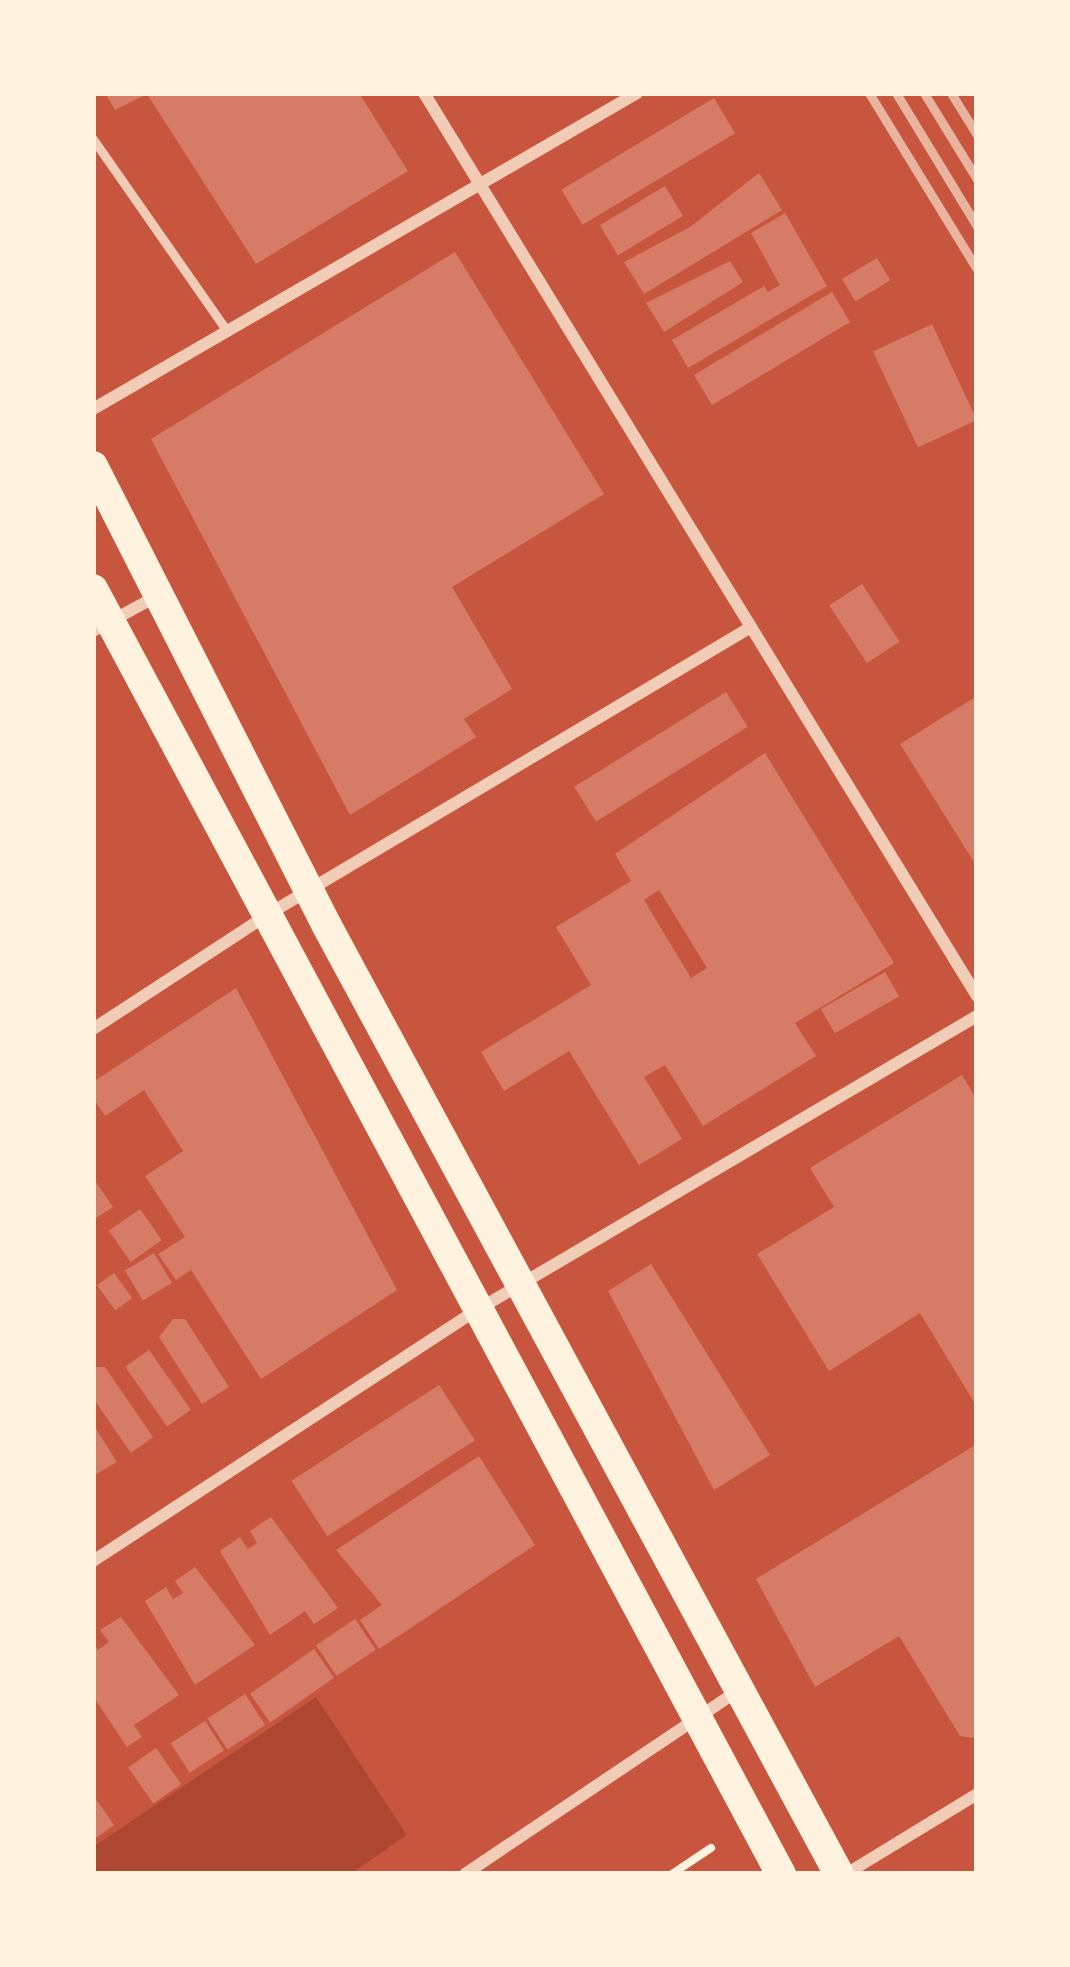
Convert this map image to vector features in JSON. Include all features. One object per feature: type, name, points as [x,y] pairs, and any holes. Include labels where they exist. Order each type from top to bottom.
[{"type":"main road","points":[[93,466],[308,890],[737,1691],[842,1874]]},
{"type":"main road","points":[[93,589],[102,627],[267,914],[781,1874]]},
{"type":"street","points":[[424,93],[977,996]]},
{"type":"street","points":[[93,409],[637,93]]},
{"type":"street","points":[[102,627],[158,595]]},
{"type":"street","points":[[93,1029],[267,914],[752,627]]},
{"type":"street","points":[[93,1562],[477,1310],[977,1016]]},
{"type":"street","points":[[466,1874],[737,1691]]},
{"type":"street","points":[[842,1874],[977,1794]]},
{"type":"lane","points":[[93,139],[227,331]]},
{"type":"path","points":[[672,1874],[711,1848]]},
{"type":"shaded area","points":[[316,1697],[407,1835],[350,1874],[93,1874],[93,1847]]},
{"type":"building","points":[[105,93],[359,93],[408,171],[256,264],[147,94],[115,110]]},
{"type":"building","points":[[714,98],[735,133],[583,225],[561,190]]},
{"type":"building","points":[[759,173],[782,210],[644,294],[624,262],[690,227]]},
{"type":"building","points":[[665,186],[683,216],[618,255],[600,225]]},
{"type":"building","points":[[785,213],[827,286],[688,368],[672,340],[764,286],[768,292],[780,285],[751,233]]},
{"type":"building","points":[[455,252],[604,494],[452,587],[512,689],[464,719],[476,737],[350,815],[151,439]]},
{"type":"building","points":[[877,258],[890,280],[855,301],[842,279]]},
{"type":"building","points":[[730,261],[743,282],[664,332],[646,303]]},
{"type":"building","points":[[832,292],[850,322],[712,405],[694,375]]},
{"type":"building","points":[[932,324],[977,420],[918,448],[873,351]]},
{"type":"building","points":[[862,584],[900,642],[867,663],[829,605]]},
{"type":"building","points":[[726,692],[748,727],[596,822],[574,787]]},
{"type":"building","points":[[977,696],[977,867],[900,744]]},
{"type":"building","points":[[765,753],[894,963],[795,1023],[816,1056],[703,1126],[665,1065],[644,1077],[682,1139],[639,1165],[569,1051],[504,1091],[481,1052],[591,985],[556,927],[631,881],[615,854]],"holes":[[[659,890],[707,968],[691,978],[644,900]]]},
{"type":"building","points":[[885,972],[899,996],[835,1033],[821,1009]]},
{"type":"building","points":[[236,988],[397,1290],[261,1379],[191,1270],[176,1280],[158,1254],[185,1237],[145,1176],[183,1151],[144,1090],[105,1116],[93,1098],[93,1082]]},
{"type":"building","points":[[962,1075],[977,1100],[977,1407],[920,1313],[829,1371],[757,1254],[834,1207],[810,1168]]},
{"type":"building","points":[[93,1178],[113,1207],[93,1220]]},
{"type":"building","points":[[140,1209],[162,1240],[131,1262],[109,1231]]},
{"type":"building","points":[[154,1253],[172,1283],[143,1301],[125,1271]]},
{"type":"building","points":[[651,1264],[770,1455],[714,1490],[608,1291]]},
{"type":"building","points":[[114,1273],[132,1298],[115,1310],[97,1285]]},
{"type":"building","points":[[173,1319],[185,1319],[229,1387],[202,1404],[159,1337]]},
{"type":"building","points":[[149,1350],[191,1410],[167,1426],[125,1367]]},
{"type":"building","points":[[93,1367],[105,1367],[153,1437],[131,1453],[93,1398]]},
{"type":"building","points":[[439,1385],[475,1440],[327,1536],[291,1481]]},
{"type":"building","points":[[93,1424],[117,1462],[93,1476]]},
{"type":"building","points":[[977,1444],[977,1735],[973,1738],[960,1736],[899,1636],[815,1687],[756,1579]]},
{"type":"building","points":[[479,1456],[535,1545],[379,1649],[360,1620],[382,1605],[336,1550]]},
{"type":"building","points":[[271,1517],[338,1608],[314,1624],[305,1611],[270,1635],[220,1551],[240,1537],[248,1549],[257,1543],[250,1531]]},
{"type":"building","points":[[195,1567],[255,1645],[195,1685],[145,1601],[166,1587],[173,1599],[183,1593],[175,1581]]},
{"type":"building","points":[[121,1617],[179,1695],[134,1725],[142,1737],[127,1747],[93,1696],[93,1643],[98,1650],[109,1642],[100,1630]]},
{"type":"building","points":[[355,1619],[376,1650],[337,1676],[316,1645]]},
{"type":"building","points":[[314,1649],[334,1678],[270,1722],[250,1694]]},
{"type":"building","points":[[245,1694],[265,1725],[227,1750],[207,1719]]},
{"type":"building","points":[[205,1721],[224,1750],[190,1773],[171,1743]]},
{"type":"building","points":[[156,1748],[181,1784],[153,1804],[128,1768]]},
{"type":"building","points":[[93,1795],[114,1825],[93,1840]]},
{"type":"railway","points":[[869,93],[977,269]]},
{"type":"railway","points":[[896,93],[977,226]]},
{"type":"railway","points":[[924,93],[977,179]]},
{"type":"railway","points":[[951,93],[977,135]]}]
